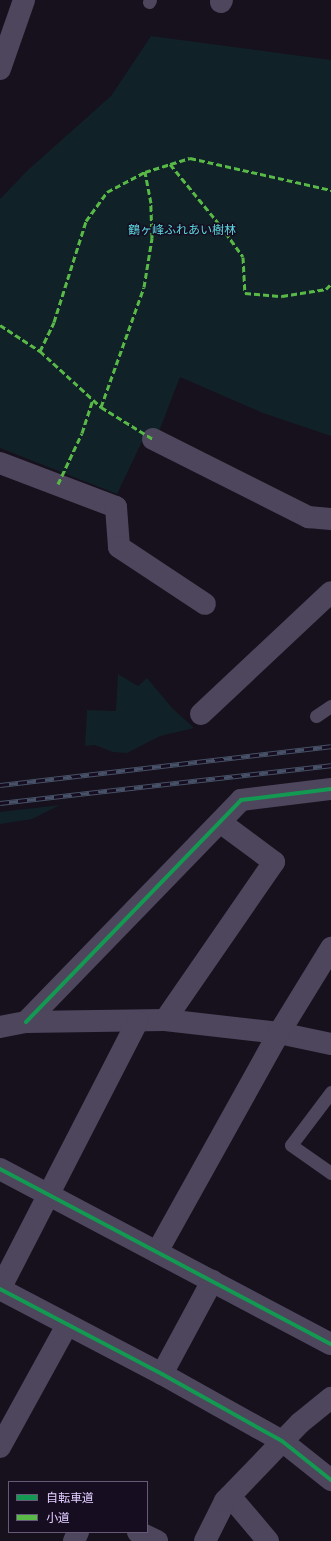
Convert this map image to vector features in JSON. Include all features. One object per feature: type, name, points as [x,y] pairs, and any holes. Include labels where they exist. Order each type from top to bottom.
[{"type":"street","points":[[0,69],[6,34],[24,0]]},
{"type":"street","points":[[152,439],[308,517],[331,519]]},
{"type":"street","points":[[0,462],[116,507],[119,547],[205,604]]},
{"type":"street","points":[[201,714],[331,592]]},
{"type":"street","points":[[26,1022],[241,800],[331,789]]},
{"type":"street","points":[[165,1020],[274,862],[220,822]]},
{"type":"street","points":[[157,1252],[279,1033],[331,948]]},
{"type":"street","points":[[138,1020],[0,1289],[162,1374],[282,1441],[331,1480]]},
{"type":"street","points":[[0,1027],[26,1022],[165,1020],[279,1033],[331,1044]]},
{"type":"street","points":[[0,1169],[331,1344]]},
{"type":"street","points":[[162,1374],[212,1281]]},
{"type":"street","points":[[0,1447],[6,1419],[67,1325]]},
{"type":"street","points":[[205,1541],[230,1496],[300,1423],[331,1398]]},
{"type":"street","points":[[230,1496],[268,1541]]},
{"type":"street","points":[[140,1533],[157,1541]]},
{"type":"lane","points":[[316,716],[331,706]]},
{"type":"lane","points":[[331,1092],[291,1145],[331,1173]]},
{"type":"green space","name":"鶴ヶ峰ふれあい樹林","points":[[151,36],[331,60],[331,436],[263,413],[180,377],[158,434],[147,431],[117,494],[0,448],[0,199],[28,170],[111,96]]},
{"type":"green space","points":[[118,674],[138,686],[147,678],[173,709],[194,728],[160,736],[127,753],[113,752],[95,745],[85,746],[87,710],[116,711]]},
{"type":"green space","points":[[60,805],[32,819],[0,824],[0,812]]},
{"type":"railway","points":[[0,785],[331,746]]},
{"type":"railway","points":[[0,803],[331,765]]},
{"type":"marked path","points":[[40,351],[54,322],[86,221],[107,192],[145,172],[190,158],[331,190]]},
{"type":"marked path","points":[[170,164],[220,225],[243,257],[245,293],[282,296],[326,289],[331,284]]},
{"type":"marked path","points":[[101,407],[144,287],[152,238],[151,203],[145,172]]},
{"type":"marked path","points":[[0,325],[40,351],[101,407],[153,439]]},
{"type":"marked path","points":[[58,484],[82,433],[93,399]]},
{"type":"cycle path","points":[[26,1022],[241,800],[331,789]]},
{"type":"cycle path","points":[[0,1169],[331,1344]]},
{"type":"cycle path","points":[[0,1289],[162,1374],[282,1441],[331,1480]]}]
